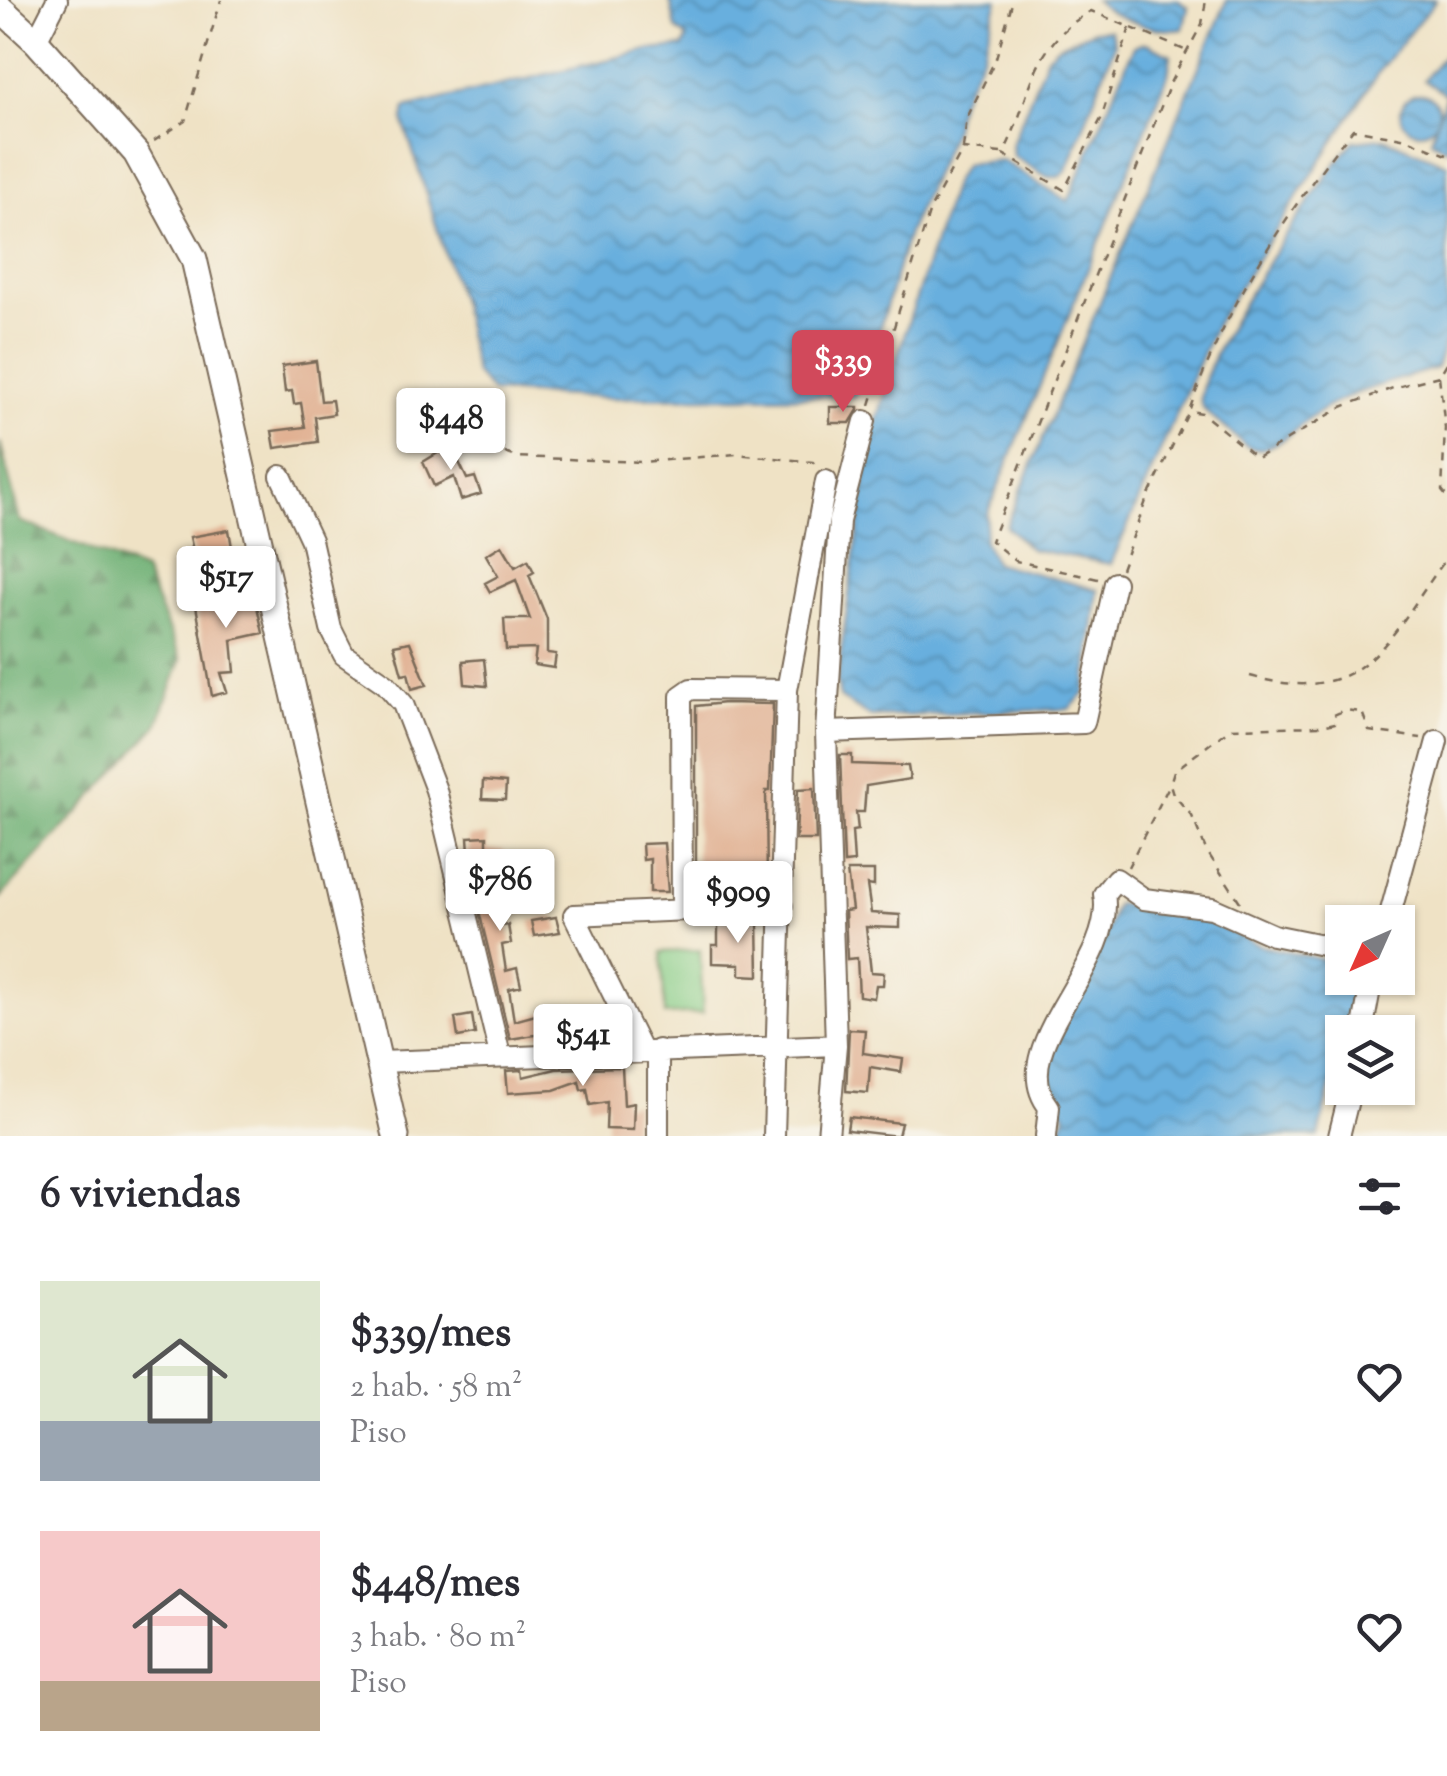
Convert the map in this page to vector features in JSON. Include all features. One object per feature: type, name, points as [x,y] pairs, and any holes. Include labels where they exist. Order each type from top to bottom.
[{"type":"main road","points":[[0,8],[36,41],[136,153],[194,260],[396,1136]]},
{"type":"street","points":[[36,41],[57,0]]},
{"type":"street","points":[[828,1136],[836,1044],[826,732],[839,521],[865,421]]},
{"type":"street","points":[[281,476],[312,540],[331,629],[344,654],[386,684],[403,704],[436,790],[500,1055]]},
{"type":"street","points":[[774,1136],[787,690],[826,481]]},
{"type":"street","points":[[826,732],[1084,723],[1115,583]]},
{"type":"street","points":[[682,909],[682,696],[690,689],[787,690]]},
{"type":"street","points":[[1393,905],[1438,741]]},
{"type":"street","points":[[1046,1136],[1049,1107],[1037,1092],[1038,1060],[1100,940],[1106,909],[1104,894],[1116,878],[1144,899],[1212,908],[1272,935],[1325,946]]},
{"type":"street","points":[[658,1136],[650,1051],[574,915],[782,906]]},
{"type":"street","points":[[380,1062],[836,1044]]},
{"type":"street","points":[[1340,1136],[1347,1105]]},
{"type":"path","points":[[136,153],[185,122],[221,0]]},
{"type":"path","points":[[865,421],[930,210],[963,149],[967,118],[996,58],[1013,0]]},
{"type":"path","points":[[1206,0],[1202,24],[1171,81],[991,541],[1016,560],[1115,583],[1146,501],[1190,411],[1210,352],[1262,259],[1353,129],[1407,139],[1447,155]]},
{"type":"path","points":[[1002,154],[1045,48],[1063,27],[1091,11],[1188,52]]},
{"type":"path","points":[[963,149],[1002,154],[1064,190],[1100,119],[1130,27]]},
{"type":"path","points":[[1447,363],[1439,376],[1445,428],[1442,490],[1447,498]]},
{"type":"path","points":[[1190,411],[1202,412],[1257,458],[1342,407],[1439,376]]},
{"type":"path","points":[[415,419],[516,457],[642,462],[737,454],[813,462],[826,481]]},
{"type":"path","points":[[1250,676],[1291,684],[1350,675],[1388,645],[1447,558]]},
{"type":"path","points":[[1116,878],[1132,862],[1174,771],[1231,728],[1322,726],[1335,723],[1334,714],[1346,710],[1362,712],[1368,730],[1438,741]]},
{"type":"path","points":[[1170,784],[1192,816],[1225,882],[1244,906]]},
{"type":"green space","points":[[0,442],[20,521],[144,571],[181,660],[157,726],[0,898]]},
{"type":"green space","points":[[700,950],[703,1013],[665,1015],[661,952]]},
{"type":"water","points":[[670,0],[998,0],[982,56],[959,102],[954,128],[908,233],[868,368],[855,396],[614,398],[492,392],[475,373],[461,304],[403,120],[405,108],[648,50],[683,47],[687,38],[676,29]]},
{"type":"water","points":[[1095,0],[1178,0],[1188,8],[1183,29],[1161,29],[1124,18]]},
{"type":"water","points":[[1227,0],[1436,0],[1379,71],[1216,323],[1111,564],[1030,549],[1006,526]]},
{"type":"water","points":[[1094,30],[1110,30],[1115,44],[1067,170],[1060,177],[1048,177],[1013,156],[1012,144],[1047,56],[1058,46]]},
{"type":"water","points":[[1146,43],[1171,55],[1168,75],[987,514],[984,541],[995,563],[1098,590],[1085,693],[1069,709],[871,717],[840,698],[837,680],[871,438],[954,181],[965,164],[1001,160],[1068,201],[1134,46]]},
{"type":"water","points":[[1447,51],[1447,149],[1431,140],[1446,95],[1424,80]]},
{"type":"water","points":[[1420,94],[1433,100],[1439,113],[1433,126],[1420,132],[1407,126],[1401,113],[1407,100]]},
{"type":"water","points":[[1384,138],[1447,164],[1447,336],[1436,368],[1343,399],[1274,445],[1249,447],[1205,410],[1201,402],[1204,381],[1238,312],[1339,160],[1354,141]]},
{"type":"water","points":[[1116,904],[1183,911],[1262,946],[1325,960],[1325,995],[1352,995],[1348,1015],[1325,1015],[1326,1105],[1319,1136],[1057,1136],[1066,1115],[1041,1076]]},
{"type":"building","points":[[316,361],[321,401],[332,400],[334,414],[315,417],[318,442],[275,448],[272,431],[305,427],[301,403],[294,404],[292,391],[285,392],[282,366]]},
{"type":"building","points":[[830,407],[858,410],[850,423],[830,423]]},
{"type":"building","points":[[451,445],[467,479],[475,477],[481,494],[461,500],[454,477],[434,486],[423,462]]},
{"type":"building","points":[[229,530],[233,553],[195,560],[190,537]]},
{"type":"building","points":[[502,545],[515,567],[528,560],[534,572],[529,575],[547,619],[547,653],[556,654],[554,668],[534,665],[536,649],[506,650],[504,619],[530,619],[516,580],[490,592],[485,583],[498,576],[486,555]]},
{"type":"building","points":[[253,589],[263,633],[232,640],[235,672],[221,673],[227,692],[212,696],[195,600]]},
{"type":"building","points":[[410,642],[427,685],[412,689],[408,673],[402,674],[394,645]]},
{"type":"building","points":[[484,659],[487,686],[465,684],[463,661]]},
{"type":"building","points":[[773,704],[770,791],[766,791],[767,887],[696,892],[696,706]]},
{"type":"building","points":[[840,755],[852,755],[852,764],[908,766],[910,779],[866,786],[864,812],[856,812],[858,830],[852,831],[854,862],[844,863]]},
{"type":"building","points":[[483,781],[506,783],[505,800],[482,799]]},
{"type":"building","points":[[814,788],[816,840],[796,840],[798,789]]},
{"type":"building","points":[[487,836],[487,850],[503,850],[502,926],[508,925],[511,943],[502,945],[506,971],[517,968],[521,986],[509,989],[514,1021],[554,1010],[560,1021],[546,1028],[547,1033],[510,1039],[465,853],[469,852],[468,837]]},
{"type":"building","points":[[664,843],[668,892],[650,892],[650,859],[643,860],[642,844]]},
{"type":"building","points":[[847,871],[874,871],[874,886],[867,885],[871,913],[900,915],[900,928],[866,927],[871,972],[884,973],[883,985],[876,985],[874,998],[859,996],[857,958],[847,959],[845,911],[852,910]]},
{"type":"building","points":[[556,917],[560,932],[534,936],[531,921]]},
{"type":"building","points":[[758,921],[759,976],[740,975],[740,964],[712,963],[712,945],[718,945],[718,923]]},
{"type":"building","points":[[598,1012],[613,1024],[617,1035],[580,1034],[572,1027],[578,1014]]},
{"type":"building","points":[[472,1015],[475,1034],[458,1037],[455,1018]]},
{"type":"building","points":[[849,1029],[865,1030],[863,1053],[903,1059],[901,1072],[870,1067],[868,1093],[846,1091]]},
{"type":"building","points":[[622,1067],[624,1105],[634,1103],[633,1130],[606,1129],[607,1102],[590,1105],[587,1089],[581,1090],[579,1081],[554,1090],[508,1093],[506,1071],[522,1070],[523,1077],[556,1069]]},
{"type":"building","points":[[849,1117],[901,1123],[898,1136],[847,1130]]}]
